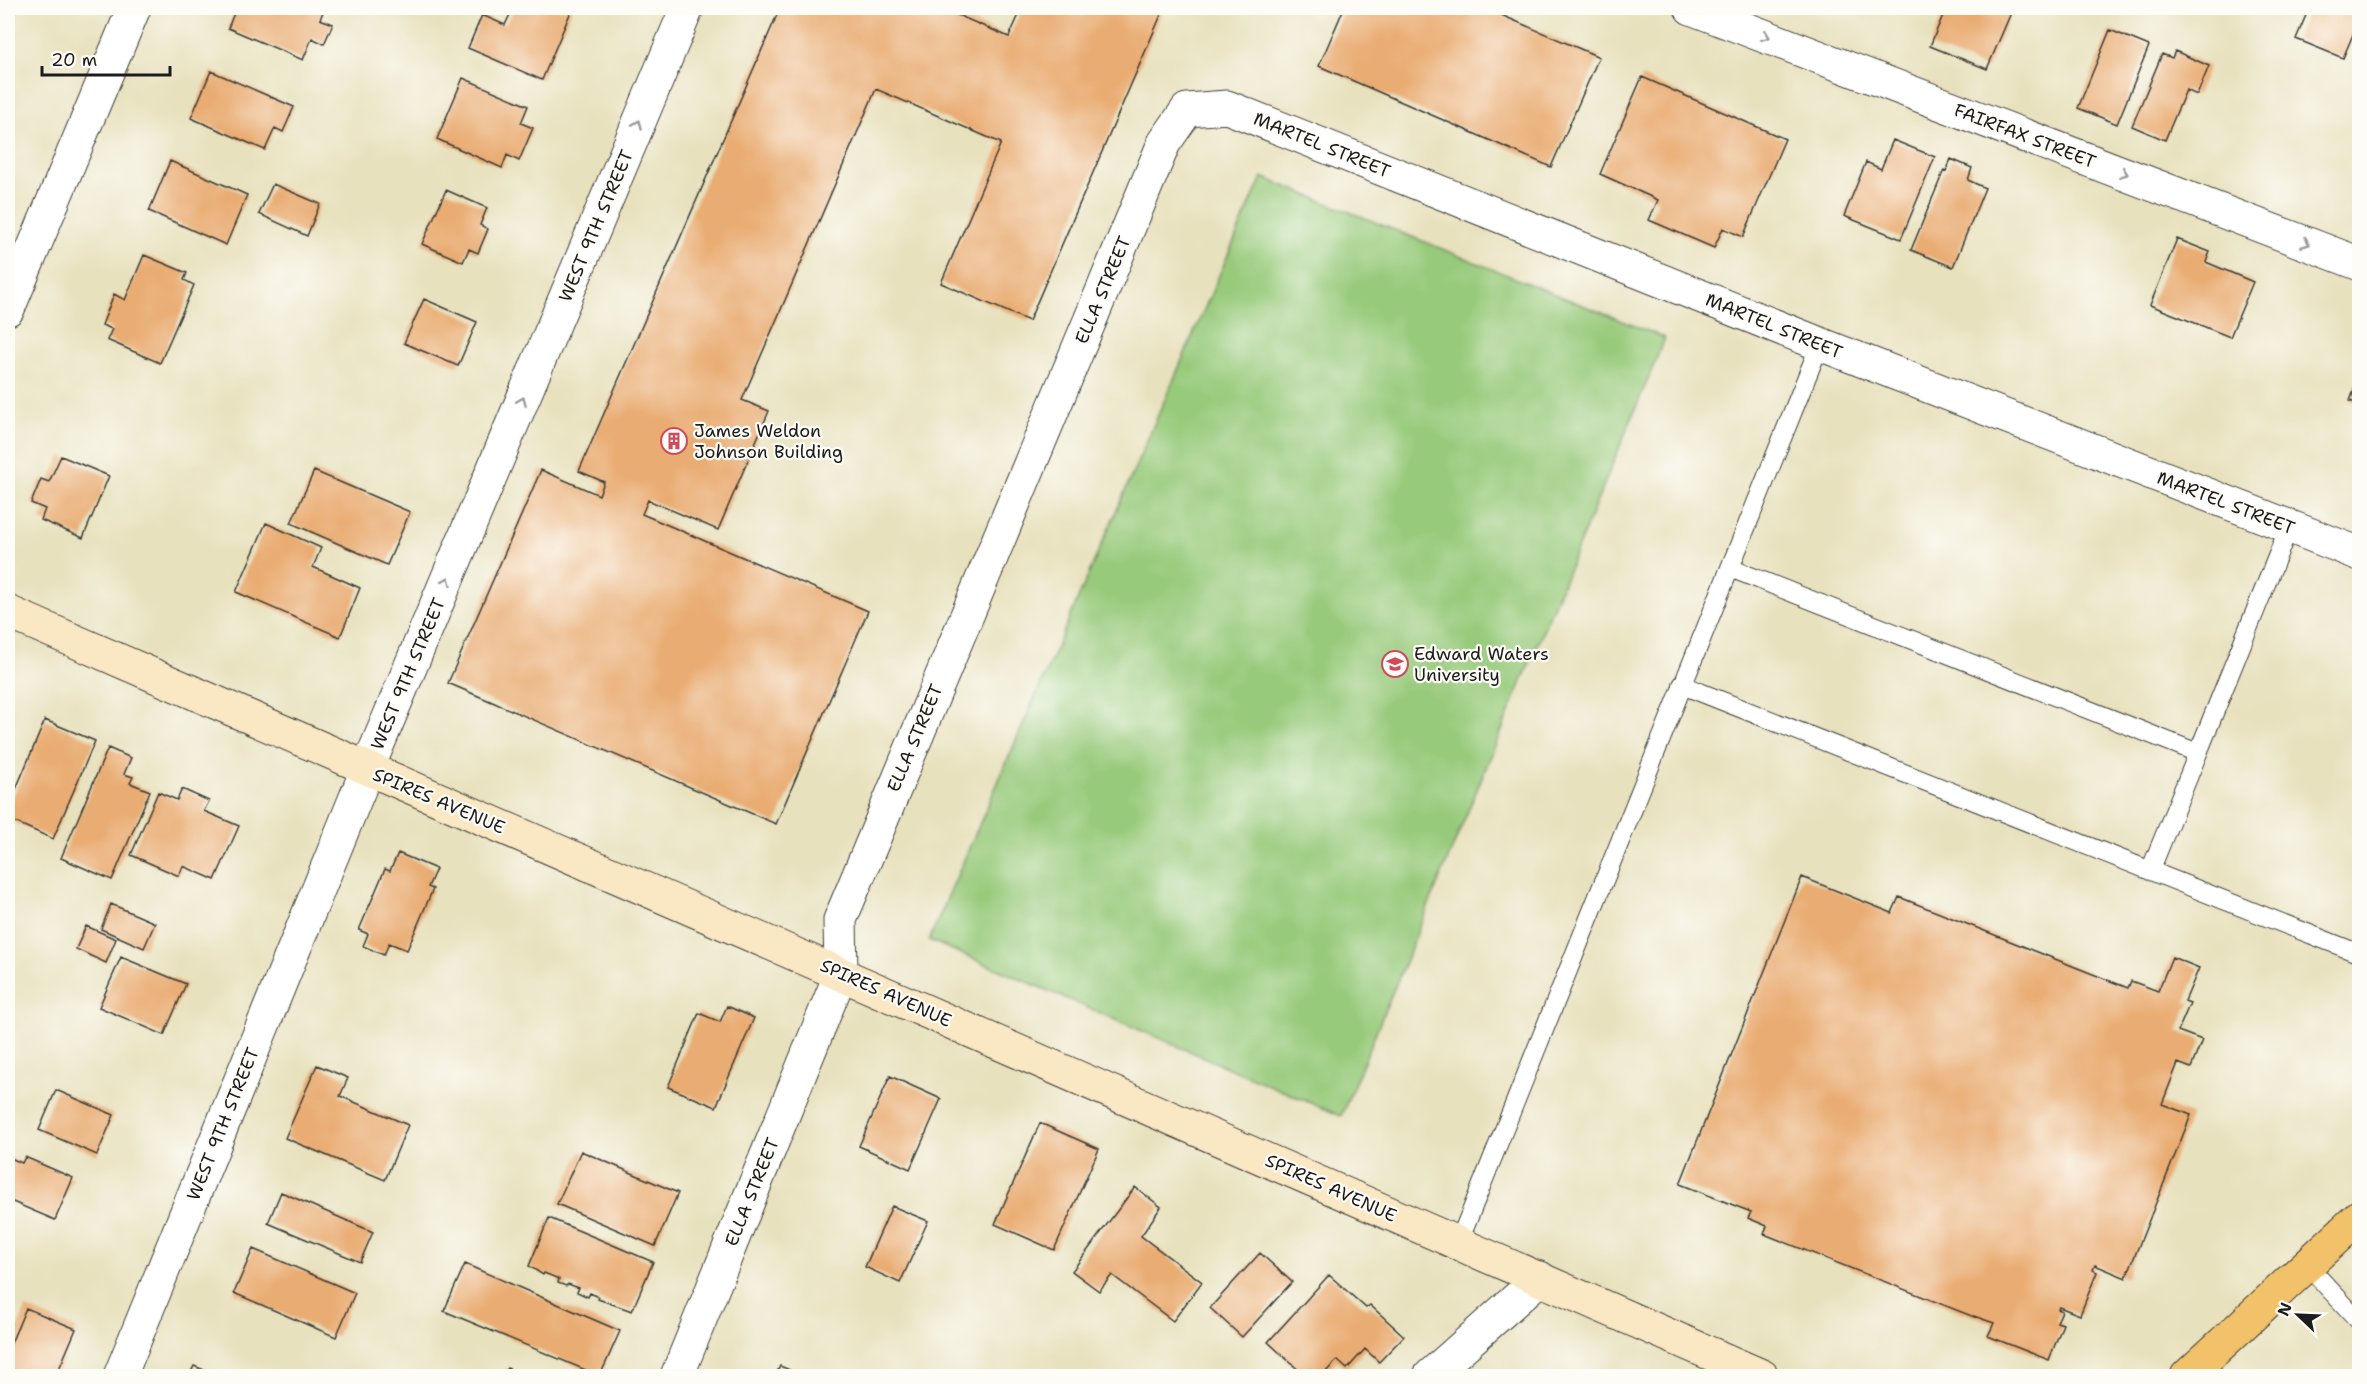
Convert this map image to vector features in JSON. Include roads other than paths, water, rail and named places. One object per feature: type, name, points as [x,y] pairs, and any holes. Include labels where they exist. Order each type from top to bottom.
[{"type":"main road","name":"SPIRES AVENUE","points":[[8,612],[367,770],[841,973],[1762,1377]]},
{"type":"main road","points":[[2187,1377],[2360,1216]]},
{"type":"street","points":[[8,309],[134,8]]},
{"type":"street","name":"WEST 9TH STREET","points":[[120,1377],[367,770],[687,8]]},
{"type":"street","name":"FAIRFAX STREET","points":[[1691,8],[2360,264]]},
{"type":"street","name":"MARTEL STREET","points":[[1187,110],[1227,107],[1820,344],[2359,553]]},
{"type":"street","name":"ELLA STREET","points":[[677,1377],[841,973],[840,920],[1164,143],[1187,110]]},
{"type":"street","points":[[1430,1377],[1540,1278]]},
{"type":"lane","points":[[1458,1244],[1820,344]]},
{"type":"lane","points":[[2150,871],[2289,527]]},
{"type":"lane","points":[[1730,568],[2198,753]]},
{"type":"lane","points":[[1683,685],[2360,954]]},
{"type":"lane","points":[[2307,1265],[2360,1322]]},
{"type":"place","name":"James Weldon Johnson Building","points":[[674,441]]},
{"type":"place","name":"Edward Waters University","points":[[1395,664]]}]
